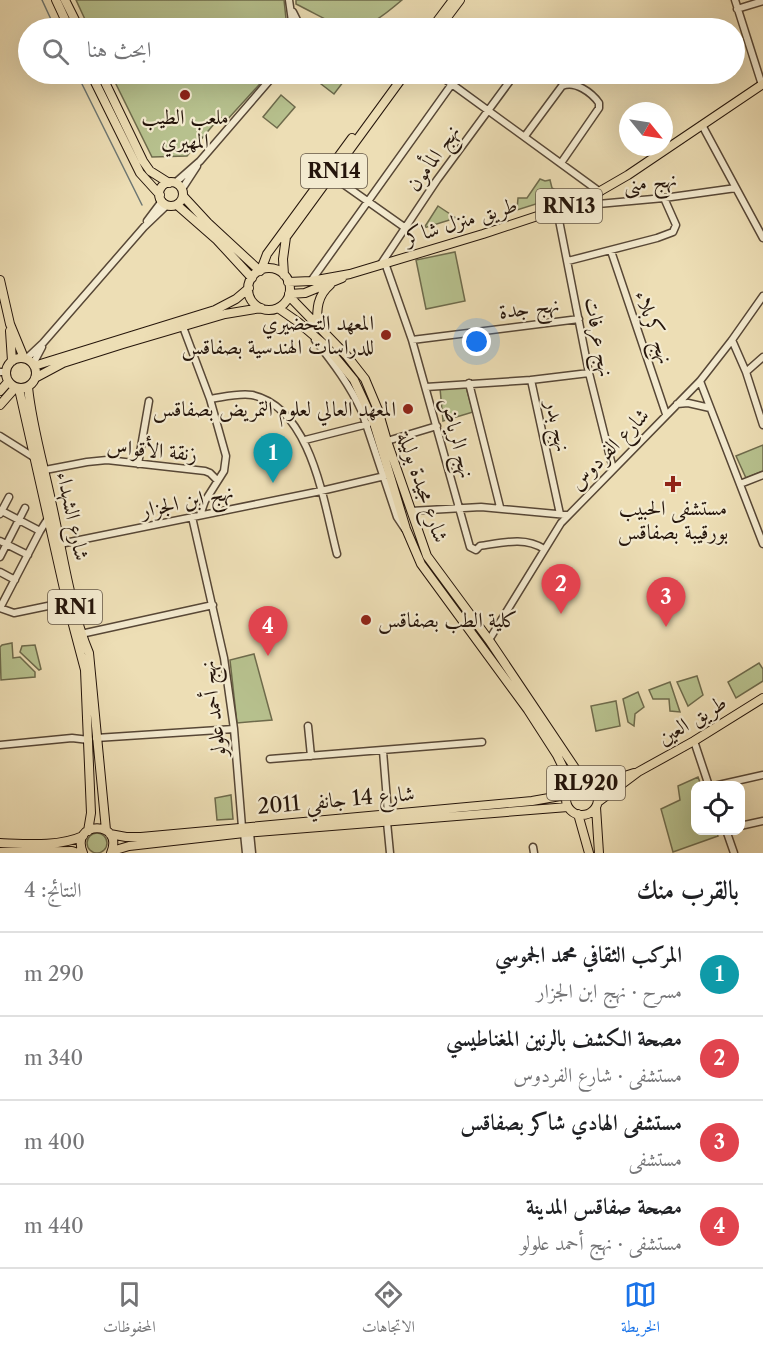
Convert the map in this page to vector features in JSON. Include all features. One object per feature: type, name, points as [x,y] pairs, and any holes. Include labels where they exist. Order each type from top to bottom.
[{"type":"main road","points":[[56,0],[64,18]]},
{"type":"main road","points":[[65,0],[74,18]]},
{"type":"main road","points":[[440,18],[453,0]]},
{"type":"main road","points":[[446,18],[460,0]]},
{"type":"main road","points":[[96,84],[141,173],[163,200],[177,205],[217,240],[252,278]]},
{"type":"main road","points":[[106,84],[150,171],[172,183],[208,223],[261,271]]},
{"type":"main road","name":"RN14","points":[[286,278],[283,259],[286,237],[392,84]]},
{"type":"main road","name":"RN14","points":[[261,271],[267,254],[397,84]]},
{"type":"main road","name":"طريق منزل شاكر","points":[[286,278],[311,281],[350,273],[567,206],[600,192],[762,85]]},
{"type":"main road","points":[[163,200],[161,189],[172,183]]},
{"type":"main road","points":[[177,205],[183,193]]},
{"type":"main road","points":[[0,391],[17,387],[75,359],[225,314],[261,308],[269,310],[278,308],[289,295],[286,278],[274,269],[261,271],[252,278],[249,288],[251,300],[261,308]]},
{"type":"main road","name":"طريق منزل شاكر","points":[[289,295],[306,293],[350,273]]},
{"type":"main road","points":[[0,280],[10,324],[12,361],[29,362],[215,310],[236,299],[249,288]]},
{"type":"main road","points":[[317,324],[320,296],[334,282]]},
{"type":"main road","name":"شارع مجيدة بوليلة","points":[[289,295],[347,356],[364,380],[378,410],[427,556],[491,638],[586,783]]},
{"type":"main road","name":"شارع مجيدة بوليلة","points":[[278,308],[326,346],[354,380],[386,475],[421,564],[528,710],[572,786]]},
{"type":"main road","points":[[10,324],[35,378]]},
{"type":"main road","name":"RN1","points":[[12,361],[3,372],[17,387]]},
{"type":"main road","points":[[0,405],[17,387]]},
{"type":"main road","name":"شارع الشهداء","points":[[17,387],[85,670],[92,739],[108,832]]},
{"type":"main road","name":"شارع الشهداء","points":[[17,387],[31,410],[81,634],[89,653],[92,739],[91,813],[85,833]]},
{"type":"main road","name":"طريق العين","points":[[597,804],[639,772],[763,698]]},
{"type":"main road","name":"طريق العين","points":[[586,783],[612,780],[639,772]]},
{"type":"main road","name":"RL920","points":[[586,783],[596,791],[597,804],[591,812],[578,814],[568,807],[566,795],[572,786],[586,783]]},
{"type":"main road","name":"شارع 14 جانفي 2011","points":[[0,843],[74,840],[96,828],[134,837],[245,831],[387,818],[566,795]]},
{"type":"main road","points":[[597,804],[599,853]]},
{"type":"main road","name":"شارع 14 جانفي 2011","points":[[387,818],[568,807]]},
{"type":"main road","points":[[578,814],[589,853]]},
{"type":"main road","name":"شارع 14 جانفي 2011","points":[[111,852],[129,846],[245,831]]},
{"type":"main road","name":"RN1","points":[[108,832],[114,842],[111,852]]},
{"type":"main road","name":"RN1","points":[[83,853],[81,846],[85,833]]},
{"type":"main road","points":[[0,852],[72,851],[78,853]]},
{"type":"street","points":[[735,0],[740,18]]},
{"type":"street","points":[[737,9],[763,1]]},
{"type":"street","points":[[289,3],[291,18]]},
{"type":"street","points":[[289,3],[297,18]]},
{"type":"street","points":[[745,33],[762,85]]},
{"type":"street","points":[[172,183],[200,160],[265,84]]},
{"type":"street","points":[[311,281],[452,84]]},
{"type":"street","points":[[454,84],[600,192]]},
{"type":"street","name":"نهج المأمون","points":[[383,263],[404,227],[507,84]]},
{"type":"street","points":[[525,136],[562,86],[574,84],[594,97],[599,103],[599,108],[561,163]]},
{"type":"street","points":[[702,125],[763,238]]},
{"type":"street","points":[[183,193],[200,160]]},
{"type":"street","points":[[328,174],[404,227]]},
{"type":"street","name":"نهج منى","points":[[567,206],[664,198],[736,188]]},
{"type":"street","points":[[568,261],[611,251],[672,232],[676,225],[664,198]]},
{"type":"street","points":[[29,362],[144,227],[163,200]]},
{"type":"street","name":"نهج عرفات","points":[[557,210],[589,373],[613,469]]},
{"type":"street","name":"نهج كربلاء","points":[[611,251],[666,414]]},
{"type":"street","name":"نهج الرياض","points":[[383,263],[412,340],[472,549],[514,541],[535,543],[544,549]]},
{"type":"street","name":"شارع الفردوس","points":[[491,638],[563,514],[613,469],[700,381],[763,296]]},
{"type":"street","name":"نهج جدة","points":[[412,340],[579,319]]},
{"type":"street","points":[[183,327],[210,399],[226,456],[225,467],[205,501],[200,515]]},
{"type":"street","points":[[732,340],[746,372],[763,425]]},
{"type":"street","points":[[746,372],[763,357]]},
{"type":"street","points":[[426,387],[531,380],[589,373]]},
{"type":"street","name":"نهج بدر","points":[[531,380],[563,514]]},
{"type":"street","points":[[700,381],[740,484],[761,530],[763,544]]},
{"type":"street","points":[[469,383],[500,507]]},
{"type":"street","points":[[210,399],[237,395],[259,398],[281,412],[305,440],[337,554]]},
{"type":"street","points":[[138,464],[149,401]]},
{"type":"street","points":[[676,404],[688,403],[710,408]]},
{"type":"street","points":[[305,440],[370,424]]},
{"type":"street","points":[[387,441],[437,426]]},
{"type":"street","points":[[0,436],[36,459]]},
{"type":"street","name":"زنقة الأقواس","points":[[45,470],[101,460],[206,471],[217,480]]},
{"type":"street","name":"نهج ابن الجزار","points":[[60,544],[321,491],[386,475]]},
{"type":"street","points":[[740,484],[763,475]]},
{"type":"street","points":[[9,496],[1,512],[40,531]]},
{"type":"street","points":[[411,511],[500,507],[563,514]]},
{"type":"street","points":[[0,557],[3,542],[25,508]]},
{"type":"street","points":[[49,517],[0,608],[14,613],[67,602]]},
{"type":"street","name":"نهج أحمد علولو","points":[[192,517],[224,658],[245,831]]},
{"type":"street","points":[[3,542],[28,555]]},
{"type":"street","points":[[0,572],[15,580]]},
{"type":"street","points":[[81,634],[213,605]]},
{"type":"street","points":[[308,726],[311,756]]},
{"type":"street","points":[[0,745],[72,738],[92,739],[234,729]]},
{"type":"street","points":[[694,741],[707,781]]},
{"type":"street","points":[[270,759],[482,742]]},
{"type":"street","points":[[383,751],[390,853]]},
{"type":"street","points":[[738,781],[763,776]]},
{"type":"street","points":[[745,824],[763,820]]},
{"type":"street","points":[[245,831],[246,853]]},
{"type":"street","points":[[245,831],[252,853]]},
{"type":"street","points":[[727,835],[734,853]]},
{"type":"green space","points":[[76,0],[284,0],[286,18],[84,18]]},
{"type":"green space","points":[[296,0],[402,0],[378,18],[322,18],[296,4]]},
{"type":"green space","name":"ملعب الطيب المهيري","points":[[116,84],[260,84],[226,121],[220,117],[187,156],[152,157]]},
{"type":"green space","points":[[321,84],[342,84],[334,94]]},
{"type":"green space","points":[[281,95],[295,107],[277,128],[263,117]]},
{"type":"green space","points":[[540,179],[550,180],[558,197],[517,210],[518,198],[527,198]]},
{"type":"green space","points":[[438,206],[456,218],[424,228]]},
{"type":"green space","points":[[455,252],[465,301],[426,309],[416,260]]},
{"type":"green space","points":[[466,387],[473,412],[443,421],[440,388]]},
{"type":"green space","points":[[763,445],[763,471],[746,478],[736,456]]},
{"type":"green space","points":[[12,643],[13,658],[20,657],[35,672],[35,677],[1,680],[0,647]]},
{"type":"green space","points":[[35,645],[41,669],[39,670],[20,652],[22,646]]},
{"type":"green space","points":[[254,654],[272,720],[237,723],[230,660]]},
{"type":"green space","points":[[759,663],[763,669],[763,681],[736,698],[728,682]]},
{"type":"green space","points":[[697,676],[703,695],[688,706],[677,682]]},
{"type":"green space","points":[[670,682],[680,712],[670,711],[669,699],[653,699],[649,690]]},
{"type":"green space","points":[[638,692],[644,707],[635,714],[634,726],[628,722],[623,699]]},
{"type":"green space","points":[[616,701],[620,726],[596,731],[591,706]]},
{"type":"green space","points":[[698,777],[700,781],[691,781],[691,835],[718,836],[673,852],[661,809],[680,800],[678,786]]},
{"type":"green space","points":[[231,795],[233,819],[217,820],[215,798]]},
{"type":"green space","points":[[93,833],[101,833],[107,839],[107,847],[101,853],[93,853],[87,847],[87,839]]},
{"type":"waterway","points":[[42,0],[50,18]]},
{"type":"waterway","points":[[82,84],[142,205]]},
{"type":"place","name":"ملعب الطيب المهيري","points":[[185,95]]},
{"type":"place","name":"المعهد التحضيري للدراسات الهندسية بصفاقس","points":[[386,335]]},
{"type":"place","name":"المعهد العالي لعلوم التمريض بصفاقس","points":[[408,409]]},
{"type":"place","name":"المركب الثقافي محمد الجموسي","points":[[273,483]]},
{"type":"place","name":"مستشفى الحبيب بورقيبة بصفاقس","points":[[673,484]]},
{"type":"place","name":"مصحة الكشف بالرنين المغناطيسي","points":[[561,614]]},
{"type":"place","name":"كلية الطب بصفاقس","points":[[366,620]]},
{"type":"place","name":"مستشفى الهادي شاكر بصفاقس","points":[[666,627]]},
{"type":"place","name":"مصحة صفاقس المدينة","points":[[268,656]]}]
